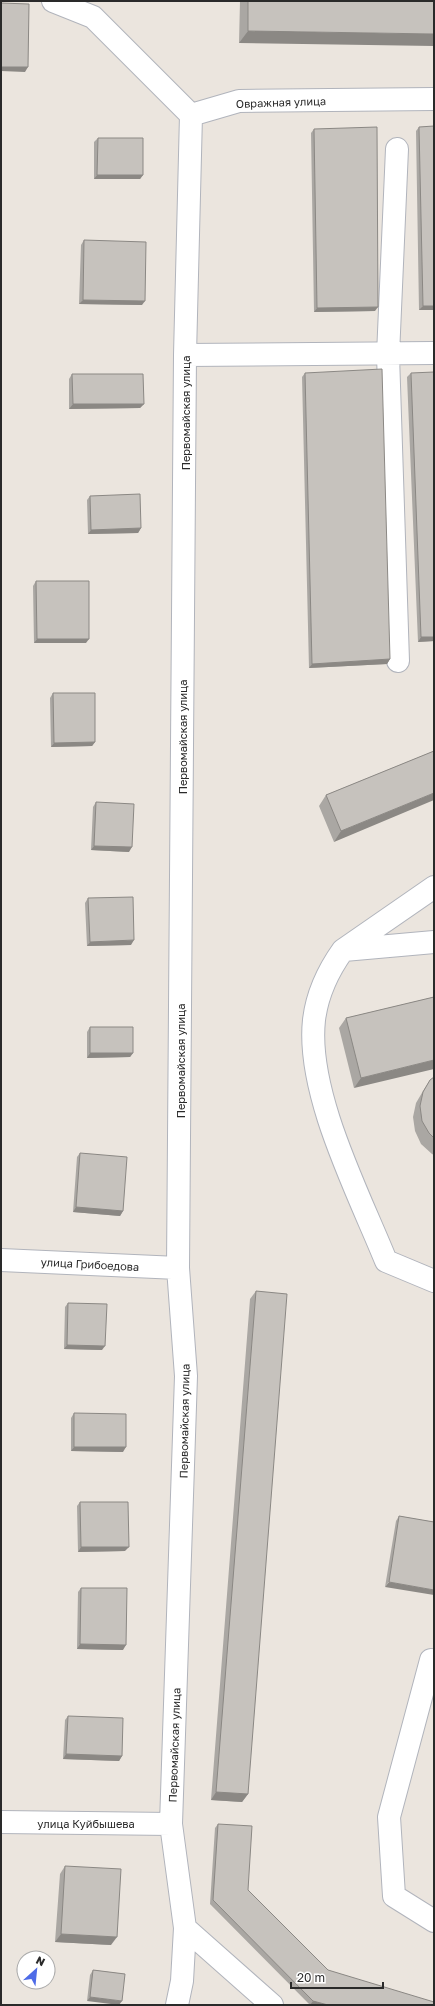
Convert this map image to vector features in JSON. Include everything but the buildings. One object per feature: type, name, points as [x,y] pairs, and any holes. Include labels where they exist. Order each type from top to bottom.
[{"type":"street","points":[[53,1],[94,17],[190,115]]},
{"type":"street","name":"Овражная улица","points":[[190,115],[239,101],[434,99]]},
{"type":"street","name":"Первомайская улица","points":[[177,2005],[182,1981],[185,1928],[171,1824],[186,1376],[178,1268],[185,355],[190,115]]},
{"type":"street","points":[[397,149],[388,355],[398,661]]},
{"type":"street","points":[[185,355],[388,355],[434,353]]},
{"type":"street","points":[[434,887],[343,950],[334,963],[318,998],[314,1020],[314,1037],[320,1089],[338,1145],[386,1261],[434,1281]]},
{"type":"street","points":[[343,950],[434,942]]},
{"type":"street","name":"улица Грибоедова","points":[[1,1260],[178,1268]]},
{"type":"street","points":[[432,1660],[389,1816],[394,1896],[434,1921]]},
{"type":"street","name":"улица Куйбышева","points":[[1,1822],[171,1824]]},
{"type":"street","points":[[185,1928],[272,2005]]}]
